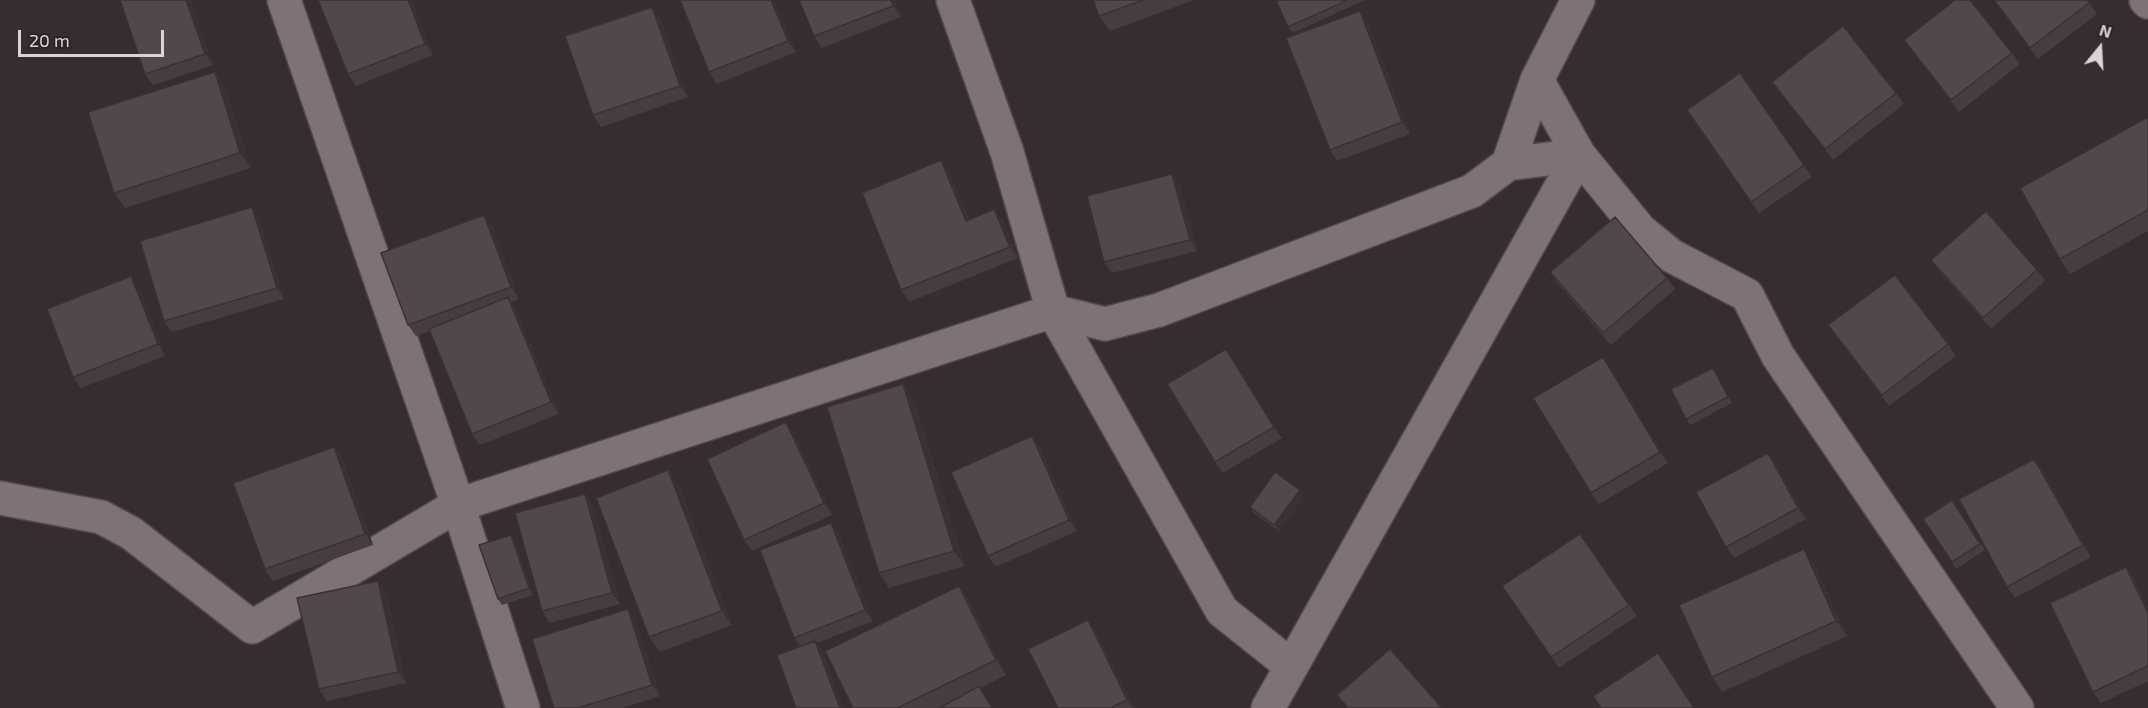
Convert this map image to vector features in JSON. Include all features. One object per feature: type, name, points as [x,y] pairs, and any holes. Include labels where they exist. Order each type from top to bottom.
[{"type":"street","points":[[284,0],[458,505],[523,708]]},
{"type":"street","points":[[953,0],[1006,152],[1053,311],[1222,611],[1290,665]]},
{"type":"street","points":[[1508,164],[1537,81],[1578,0]]},
{"type":"street","points":[[1537,81],[1580,155],[1640,230],[1672,256],[1747,295],[1778,356],[2017,708]]},
{"type":"street","points":[[0,498],[101,517],[130,533],[252,627],[458,505],[1053,311],[1105,324],[1159,310],[1472,191],[1508,164],[1580,155]]},
{"type":"street","points":[[1268,708],[1290,665],[1580,155]]},
{"type":"building","points":[[120,0],[186,0],[205,54],[145,74]]},
{"type":"building","points":[[318,0],[408,0],[425,44],[348,74]]},
{"type":"building","points":[[680,0],[771,0],[788,41],[709,72]]},
{"type":"building","points":[[799,0],[891,0],[893,6],[814,36]]},
{"type":"building","points":[[1093,0],[1143,0],[1099,16]]},
{"type":"building","points":[[1276,0],[1348,0],[1288,27]]},
{"type":"building","points":[[1955,0],[1970,0],[2012,53],[1951,100],[1904,40]]},
{"type":"building","points":[[1994,0],[2087,0],[2089,3],[2030,48]]},
{"type":"building","points":[[652,7],[680,86],[593,115],[565,36]]},
{"type":"building","points":[[1360,11],[1402,122],[1330,150],[1286,38]]},
{"type":"building","points":[[1843,26],[1896,93],[1825,149],[1772,82]]},
{"type":"building","points":[[215,72],[240,153],[114,193],[88,112]]},
{"type":"building","points":[[1740,73],[1804,165],[1751,202],[1687,110]]},
{"type":"building","points":[[2148,117],[2148,210],[2060,259],[2020,188]]},
{"type":"building","points":[[941,160],[966,221],[994,209],[1010,247],[901,290],[862,193]]},
{"type":"building","points":[[1172,174],[1190,240],[1104,262],[1087,196]]},
{"type":"building","points":[[252,207],[277,288],[164,321],[140,241]]},
{"type":"building","points":[[1986,211],[2037,270],[1983,318],[1931,260]]},
{"type":"building","points":[[484,215],[511,287],[408,325],[381,253]]},
{"type":"building","points":[[1615,217],[1667,278],[1603,333],[1550,272]]},
{"type":"building","points":[[1895,275],[1948,344],[1882,395],[1828,325]]},
{"type":"building","points":[[131,276],[158,344],[73,377],[47,309]]},
{"type":"building","points":[[508,297],[551,402],[472,434],[429,329]]},
{"type":"building","points":[[1226,349],[1274,427],[1215,462],[1167,384]]},
{"type":"building","points":[[1603,357],[1660,452],[1591,493],[1533,398]]},
{"type":"building","points":[[1713,368],[1728,397],[1686,419],[1671,389]]},
{"type":"building","points":[[903,384],[954,551],[879,573],[827,407]]},
{"type":"building","points":[[786,422],[824,503],[744,540],[707,459]]},
{"type":"building","points":[[1032,436],[1069,520],[988,556],[951,472]]},
{"type":"building","points":[[334,447],[365,534],[265,569],[233,483]]},
{"type":"building","points":[[1768,453],[1798,508],[1726,547],[1696,492]]},
{"type":"building","points":[[2034,459],[2083,545],[2007,587],[1959,499]]},
{"type":"building","points":[[668,470],[722,611],[649,637],[596,498]]},
{"type":"building","points":[[1275,472],[1300,490],[1274,525],[1250,507]]},
{"type":"building","points":[[585,494],[612,593],[542,611],[515,513]]},
{"type":"building","points":[[1952,500],[1980,544],[1952,562],[1923,519]]},
{"type":"building","points":[[831,523],[865,610],[794,638],[760,550]]},
{"type":"building","points":[[1580,534],[1629,605],[1551,657],[1502,586]]},
{"type":"building","points":[[511,535],[529,588],[498,599],[479,545]]},
{"type":"building","points":[[1804,549],[1836,621],[1712,677],[1679,605]]},
{"type":"building","points":[[2126,567],[2148,613],[2148,666],[2093,692],[2050,603]]},
{"type":"building","points":[[378,581],[398,672],[319,689],[297,598]]},
{"type":"building","points":[[959,586],[996,660],[897,708],[853,708],[825,651]]},
{"type":"building","points":[[628,609],[652,685],[578,708],[554,708],[532,639]]},
{"type":"building","points":[[1088,620],[1127,700],[1111,708],[1058,708],[1028,649]]},
{"type":"building","points":[[815,641],[840,708],[796,708],[777,655]]},
{"type":"building","points":[[1390,649],[1442,708],[1348,708],[1337,695]]},
{"type":"building","points":[[1658,653],[1694,708],[1601,708],[1593,696]]},
{"type":"building","points":[[979,686],[992,708],[940,708]]}]
